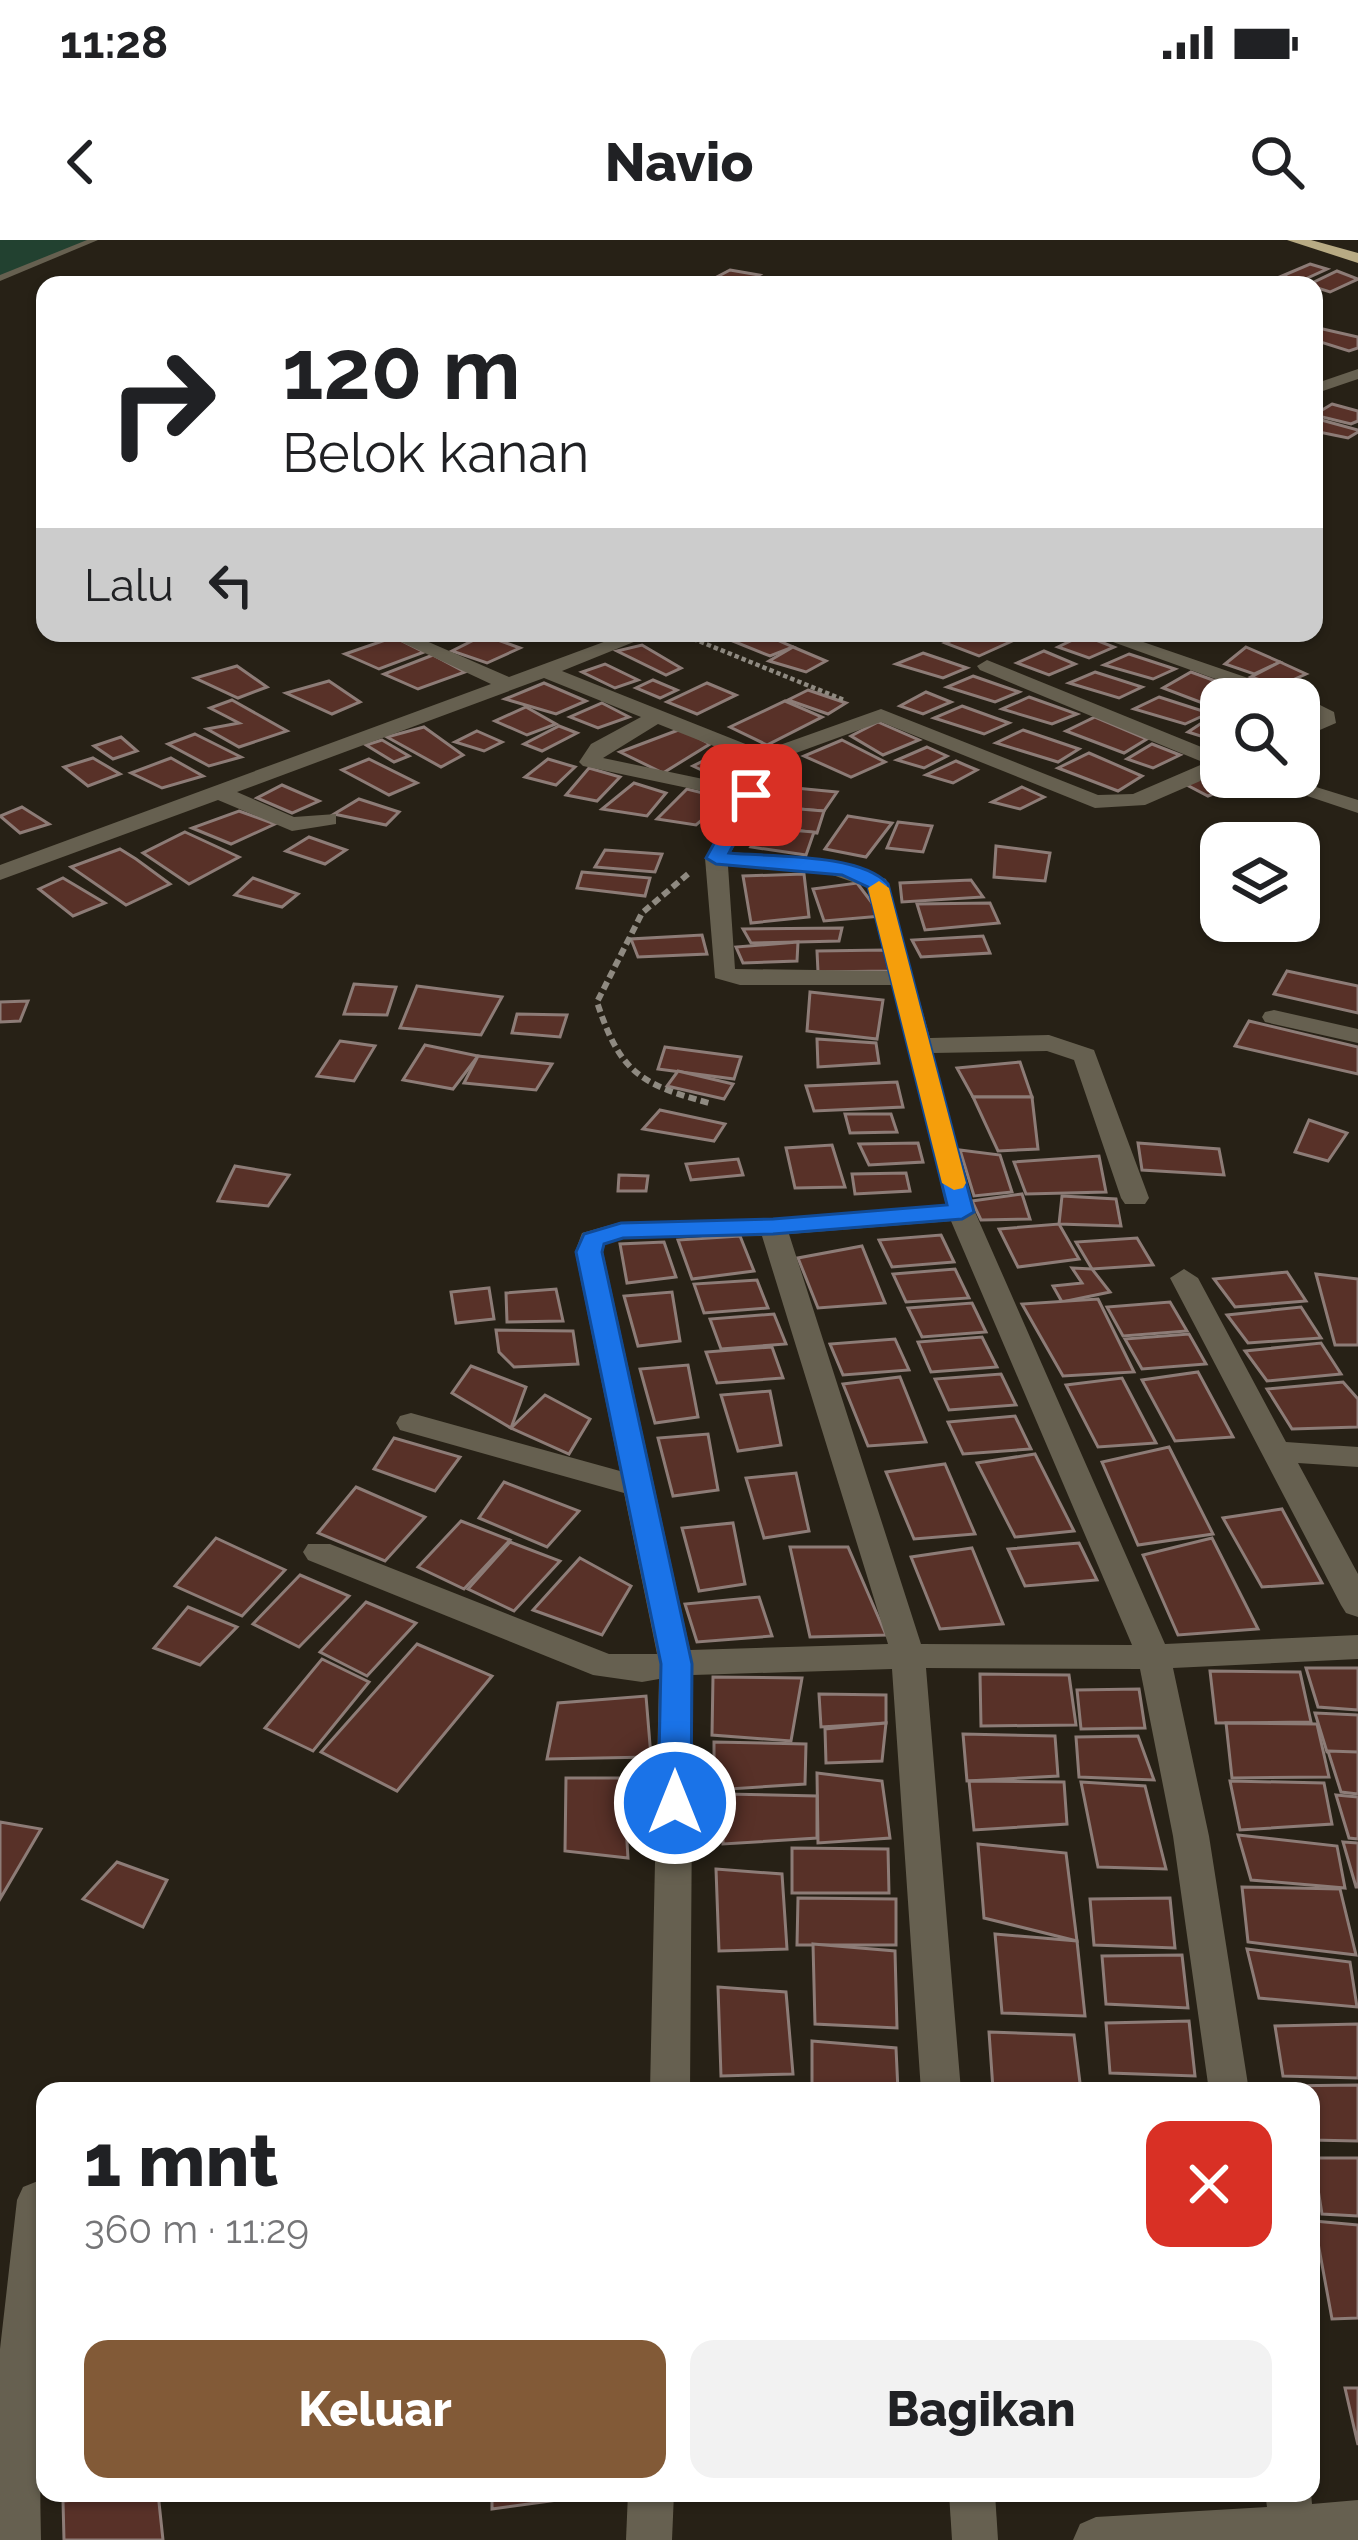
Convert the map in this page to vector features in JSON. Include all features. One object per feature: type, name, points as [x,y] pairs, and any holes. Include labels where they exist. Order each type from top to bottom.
[{"type":"highway","points":[[1294,240],[1358,254]]},
{"type":"highway","points":[[1321,240],[1358,254]]},
{"type":"street","points":[[1323,386],[1358,374]]},
{"type":"street","points":[[412,642],[508,684]]},
{"type":"street","points":[[0,872],[622,642]]},
{"type":"street","points":[[1124,642],[1229,678]]},
{"type":"street","points":[[987,666],[1200,754]]},
{"type":"street","points":[[544,671],[763,758],[881,715],[1095,802],[1117,805],[1137,800],[1200,772]]},
{"type":"street","points":[[657,716],[598,748],[590,762],[751,795]]},
{"type":"street","points":[[763,758],[767,771],[716,858],[723,973],[740,978],[902,978]]},
{"type":"street","points":[[216,791],[284,822],[328,819]]},
{"type":"street","points":[[1320,795],[1358,807]]},
{"type":"street","points":[[716,858],[866,874],[878,884],[962,1212],[1154,1657],[1191,1836],[1228,2082]]},
{"type":"street","points":[[1274,1017],[1358,1036]]},
{"type":"street","points":[[919,1046],[1049,1043],[1085,1054],[1135,1198]]},
{"type":"street","points":[[670,2082],[676,1664],[589,1252],[592,1239],[621,1230],[773,1227],[962,1212]]},
{"type":"street","points":[[773,1227],[908,1656],[940,2082]]},
{"type":"street","points":[[1184,1278],[1357,1599]]},
{"type":"street","points":[[411,1423],[636,1486]]},
{"type":"street","points":[[1276,1451],[1358,1457]]},
{"type":"street","points":[[319,1552],[605,1666],[642,1670],[676,1664],[908,1656],[1154,1657],[1358,1648]]},
{"type":"street","points":[[18,2540],[15,2413],[36,2219]]},
{"type":"street","points":[[649,2540],[651,2502]]},
{"type":"street","points":[[973,2502],[975,2540]]},
{"type":"street","points":[[1096,2540],[1291,2510],[1358,2523]]},
{"type":"lane","points":[[0,278],[94,240]]},
{"type":"path","points":[[701,642],[881,715]]},
{"type":"path","points":[[709,1103],[647,1086],[614,1055],[597,1002],[628,930],[658,891],[716,858]]},
{"type":"green space","points":[[0,240],[93,240],[0,276]]},
{"type":"building","points":[[1310,264],[1327,269],[1312,276],[1282,276]]},
{"type":"building","points":[[730,270],[759,275],[757,276],[719,276]]},
{"type":"building","points":[[1337,271],[1358,279],[1330,292],[1323,290],[1323,278]]},
{"type":"building","points":[[1323,329],[1358,337],[1358,348],[1349,351],[1323,343]]},
{"type":"building","points":[[1332,404],[1358,411],[1358,421],[1351,424],[1323,417],[1323,410]]},
{"type":"building","points":[[1323,420],[1358,430],[1348,438],[1323,433]]},
{"type":"building","points":[[380,642],[404,642],[424,652],[379,669],[345,654]]},
{"type":"building","points":[[470,642],[503,642],[520,648],[487,663],[452,651]]},
{"type":"building","points":[[735,642],[782,642],[793,647],[770,656]]},
{"type":"building","points":[[947,642],[1010,642],[979,656]]},
{"type":"building","points":[[1068,642],[1101,642],[1114,647],[1089,658],[1058,647]]},
{"type":"building","points":[[642,645],[681,668],[666,675],[617,651]]},
{"type":"building","points":[[793,647],[826,661],[806,672],[769,661]]},
{"type":"building","points":[[1246,647],[1280,662],[1254,674],[1225,664]]},
{"type":"building","points":[[1044,651],[1075,664],[1049,675],[1017,663]]},
{"type":"building","points":[[923,653],[967,668],[943,678],[896,664]]},
{"type":"building","points":[[1129,654],[1175,669],[1153,679],[1104,665]]},
{"type":"building","points":[[433,655],[465,672],[418,689],[384,674]]},
{"type":"building","points":[[1280,662],[1306,674],[1297,678],[1251,677]]},
{"type":"building","points":[[605,664],[638,680],[615,688],[582,672]]},
{"type":"building","points":[[237,666],[267,687],[238,698],[195,678]]},
{"type":"building","points":[[1095,672],[1142,687],[1119,698],[1069,683]]},
{"type":"building","points":[[1191,672],[1207,678],[1200,678],[1200,702],[1163,688]]},
{"type":"building","points":[[973,676],[1019,692],[995,702],[947,687]]},
{"type":"building","points":[[653,680],[677,690],[660,698],[636,688]]},
{"type":"building","points":[[329,681],[360,702],[332,714],[286,693]]},
{"type":"building","points":[[544,683],[586,701],[556,714],[505,699]]},
{"type":"building","points":[[707,683],[736,695],[697,714],[667,702]]},
{"type":"building","points":[[808,690],[846,703],[828,714],[788,700]]},
{"type":"building","points":[[926,692],[951,702],[923,714],[900,706]]},
{"type":"building","points":[[1029,697],[1077,714],[1052,724],[1002,709]]},
{"type":"building","points":[[1159,697],[1200,710],[1200,717],[1185,724],[1134,709]]},
{"type":"building","points":[[232,700],[287,731],[239,747],[207,729],[239,723],[210,708]]},
{"type":"building","points":[[785,701],[822,717],[767,745],[730,727]]},
{"type":"building","points":[[602,703],[629,717],[598,728],[570,717]]},
{"type":"building","points":[[962,706],[1009,723],[984,734],[934,718]]},
{"type":"building","points":[[526,707],[556,724],[527,735],[495,721]]},
{"type":"building","points":[[1095,717],[1147,739],[1124,753],[1066,731]]},
{"type":"building","points":[[878,722],[919,740],[883,755],[851,736]]},
{"type":"building","points":[[559,726],[577,733],[542,751],[524,744]]},
{"type":"building","points":[[424,727],[463,755],[441,767],[387,737]]},
{"type":"building","points":[[681,729],[710,744],[663,773],[620,752]]},
{"type":"building","points":[[1023,730],[1079,749],[1058,762],[996,743]]},
{"type":"building","points":[[477,731],[502,742],[484,751],[455,742]]},
{"type":"building","points":[[195,734],[241,757],[209,766],[168,744]]},
{"type":"building","points":[[121,737],[137,751],[113,759],[94,746]]},
{"type":"building","points":[[382,740],[409,756],[394,762],[366,745]]},
{"type":"building","points":[[842,740],[885,762],[851,777],[804,756]]},
{"type":"building","points":[[1152,744],[1180,755],[1153,768],[1127,759]]},
{"type":"building","points":[[927,747],[947,756],[924,768],[897,760]]},
{"type":"building","points":[[725,750],[750,763],[721,779],[693,766]]},
{"type":"building","points":[[1089,753],[1142,776],[1118,791],[1058,768]]},
{"type":"building","points":[[93,758],[120,774],[88,786],[64,767]]},
{"type":"building","points":[[171,758],[203,776],[162,788],[131,773]]},
{"type":"building","points":[[369,759],[417,783],[389,795],[342,770]]},
{"type":"building","points":[[548,759],[575,767],[556,785],[525,777]]},
{"type":"building","points":[[956,761],[977,770],[953,783],[926,775]]},
{"type":"building","points":[[589,768],[620,777],[597,801],[566,795]]},
{"type":"building","points":[[1200,779],[1200,792],[1185,784]]},
{"type":"building","points":[[634,783],[666,793],[647,816],[602,809]]},
{"type":"building","points":[[282,785],[319,801],[292,813],[257,798]]},
{"type":"building","points":[[785,787],[837,792],[824,811],[775,807]]},
{"type":"building","points":[[1022,787],[1044,797],[1020,809],[992,802]]},
{"type":"building","points":[[687,789],[727,799],[696,825],[657,819]]},
{"type":"building","points":[[359,799],[399,812],[386,825],[334,814]]},
{"type":"building","points":[[22,807],[49,824],[20,833],[0,816]]},
{"type":"building","points":[[775,807],[824,811],[817,833],[763,826]]},
{"type":"building","points":[[239,811],[275,824],[231,844],[192,828]]},
{"type":"building","points":[[848,816],[892,823],[866,857],[825,849]]},
{"type":"building","points":[[898,822],[932,826],[923,852],[887,848]]},
{"type":"building","points":[[765,828],[814,832],[806,855],[751,847]]},
{"type":"building","points":[[185,832],[239,857],[189,884],[143,853]]},
{"type":"building","points":[[309,837],[346,850],[325,864],[286,851]]},
{"type":"building","points":[[996,846],[1050,853],[1045,881],[994,877]]},
{"type":"building","points":[[120,849],[170,884],[126,905],[71,867]]},
{"type":"building","points":[[605,850],[662,854],[655,872],[595,867]]},
{"type":"building","points":[[582,872],[650,878],[645,896],[577,888]]},
{"type":"building","points":[[804,874],[809,917],[751,923],[743,876]]},
{"type":"building","points":[[63,878],[105,903],[73,916],[39,889]]},
{"type":"building","points":[[253,878],[298,894],[282,907],[235,895]]},
{"type":"building","points":[[971,880],[983,897],[902,902],[900,883]]},
{"type":"building","points":[[857,883],[882,916],[824,921],[813,889]]},
{"type":"building","points":[[990,903],[999,923],[925,930],[917,904]]},
{"type":"building","points":[[842,928],[839,941],[751,943],[743,929]]},
{"type":"building","points":[[702,935],[707,954],[638,957],[631,939]]},
{"type":"building","points":[[983,936],[990,953],[921,957],[912,940]]},
{"type":"building","points":[[798,942],[797,961],[743,963],[736,947]]},
{"type":"building","points":[[885,950],[889,971],[818,972],[817,951]]},
{"type":"building","points":[[1287,971],[1358,986],[1358,1013],[1274,994]]},
{"type":"building","points":[[354,984],[396,987],[387,1015],[344,1014]]},
{"type":"building","points":[[417,986],[502,997],[481,1035],[400,1028]]},
{"type":"building","points":[[810,992],[883,1000],[877,1039],[807,1031]]},
{"type":"building","points":[[28,1001],[20,1021],[0,1022],[0,1002]]},
{"type":"building","points":[[517,1014],[567,1015],[560,1037],[512,1033]]},
{"type":"building","points":[[1249,1021],[1358,1047],[1358,1074],[1235,1046]]},
{"type":"building","points":[[817,1039],[876,1043],[879,1063],[818,1067]]},
{"type":"building","points":[[340,1041],[375,1046],[354,1081],[317,1076]]},
{"type":"building","points":[[425,1045],[478,1056],[453,1089],[403,1080]]},
{"type":"building","points":[[665,1047],[741,1057],[734,1079],[658,1069]]},
{"type":"building","points":[[478,1056],[552,1064],[536,1090],[464,1083]]},
{"type":"building","points":[[1020,1062],[1032,1097],[973,1097],[957,1068]]},
{"type":"building","points":[[678,1071],[733,1084],[724,1099],[667,1086]]},
{"type":"building","points":[[897,1082],[903,1107],[814,1111],[806,1086]]},
{"type":"building","points":[[973,1097],[1032,1097],[1038,1149],[998,1151]]},
{"type":"building","points":[[660,1110],[725,1124],[714,1141],[643,1129]]},
{"type":"building","points":[[845,1114],[891,1114],[897,1132],[850,1133]]},
{"type":"building","points":[[1309,1120],[1347,1133],[1328,1161],[1295,1152]]},
{"type":"building","points":[[918,1143],[923,1162],[869,1165],[859,1144]]},
{"type":"building","points":[[1138,1143],[1219,1149],[1224,1175],[1142,1170]]},
{"type":"building","points":[[832,1145],[845,1187],[795,1188],[786,1148]]},
{"type":"building","points":[[960,1150],[1000,1155],[1012,1192],[974,1196]]},
{"type":"building","points":[[1099,1156],[1106,1192],[1026,1194],[1014,1162]]},
{"type":"building","points":[[738,1159],[743,1175],[691,1180],[686,1164]]},
{"type":"building","points":[[235,1166],[289,1175],[268,1206],[218,1201]]},
{"type":"building","points":[[906,1173],[910,1191],[855,1194],[852,1174]]},
{"type":"building","points":[[619,1175],[648,1176],[646,1191],[618,1191]]},
{"type":"building","points":[[1022,1194],[1030,1219],[981,1220],[972,1201]]},
{"type":"building","points":[[1062,1196],[1116,1199],[1121,1226],[1059,1224]]},
{"type":"building","points":[[1059,1224],[1079,1259],[1018,1267],[999,1229]]},
{"type":"building","points":[[941,1235],[954,1262],[892,1267],[879,1240]]},
{"type":"building","points":[[740,1236],[754,1271],[692,1279],[678,1240]]},
{"type":"building","points":[[1137,1238],[1153,1265],[1092,1269],[1076,1242]]},
{"type":"building","points":[[664,1242],[676,1277],[627,1283],[620,1244]]},
{"type":"building","points":[[862,1246],[885,1303],[818,1308],[798,1258]]},
{"type":"building","points":[[1072,1268],[1092,1269],[1110,1292],[1062,1302],[1053,1286],[1082,1283]]},
{"type":"building","points":[[955,1269],[969,1298],[906,1302],[893,1274]]},
{"type":"building","points":[[1287,1272],[1306,1301],[1235,1307],[1214,1279]]},
{"type":"building","points":[[1316,1274],[1358,1279],[1358,1345],[1335,1345]]},
{"type":"building","points":[[757,1280],[768,1308],[704,1313],[694,1284]]},
{"type":"building","points":[[489,1288],[494,1319],[456,1323],[451,1292]]},
{"type":"building","points":[[556,1289],[563,1321],[507,1322],[506,1293]]},
{"type":"building","points":[[672,1292],[680,1341],[638,1346],[624,1296]]},
{"type":"building","points":[[1098,1299],[1134,1372],[1063,1376],[1022,1304]]},
{"type":"building","points":[[1170,1302],[1187,1331],[1123,1336],[1107,1307]]},
{"type":"building","points":[[972,1303],[986,1332],[922,1337],[908,1308]]},
{"type":"building","points":[[1301,1307],[1321,1338],[1248,1343],[1227,1315]]},
{"type":"building","points":[[774,1314],[786,1344],[721,1349],[710,1319]]},
{"type":"building","points":[[496,1330],[573,1331],[578,1364],[514,1367],[499,1352]]},
{"type":"building","points":[[1189,1334],[1206,1364],[1142,1369],[1125,1339]]},
{"type":"building","points":[[982,1337],[997,1367],[931,1372],[918,1342]]},
{"type":"building","points":[[895,1339],[909,1370],[843,1375],[830,1344]]},
{"type":"building","points":[[1321,1343],[1341,1374],[1267,1381],[1245,1351]]},
{"type":"building","points":[[772,1347],[783,1378],[717,1383],[706,1352]]},
{"type":"building","points":[[688,1365],[698,1417],[655,1423],[640,1369]]},
{"type":"building","points":[[471,1366],[526,1387],[511,1428],[452,1393]]},
{"type":"building","points":[[1198,1372],[1233,1437],[1175,1441],[1142,1380]]},
{"type":"building","points":[[1001,1374],[1016,1405],[949,1410],[935,1379]]},
{"type":"building","points":[[900,1377],[926,1442],[868,1446],[843,1384]]},
{"type":"building","points":[[1122,1378],[1156,1443],[1098,1447],[1066,1385]]},
{"type":"building","points":[[1343,1382],[1358,1399],[1358,1427],[1292,1429],[1267,1389]]},
{"type":"building","points":[[770,1391],[781,1445],[738,1451],[721,1395]]},
{"type":"building","points":[[545,1395],[590,1419],[569,1454],[511,1428]]},
{"type":"building","points":[[1015,1416],[1031,1449],[963,1454],[948,1422]]},
{"type":"building","points":[[708,1434],[718,1490],[673,1496],[658,1438]]},
{"type":"building","points":[[394,1438],[460,1457],[435,1491],[374,1469]]},
{"type":"building","points":[[1169,1447],[1213,1534],[1138,1545],[1102,1462]]},
{"type":"building","points":[[1035,1454],[1074,1531],[1015,1537],[977,1463]]},
{"type":"building","points":[[945,1464],[975,1534],[914,1539],[886,1472]]},
{"type":"building","points":[[796,1473],[809,1531],[764,1538],[746,1478]]},
{"type":"building","points":[[504,1482],[579,1511],[547,1547],[479,1518]]},
{"type":"building","points":[[356,1487],[425,1517],[385,1561],[318,1533]]},
{"type":"building","points":[[1282,1509],[1322,1583],[1262,1587],[1223,1518]]},
{"type":"building","points":[[461,1521],[510,1540],[464,1589],[418,1567]]},
{"type":"building","points":[[733,1523],[745,1584],[699,1591],[682,1528]]},
{"type":"building","points":[[216,1538],[285,1570],[242,1616],[175,1586]]},
{"type":"building","points":[[1212,1538],[1258,1629],[1178,1635],[1143,1555]]},
{"type":"building","points":[[510,1542],[560,1561],[514,1611],[468,1589]]},
{"type":"building","points":[[1079,1543],[1097,1580],[1025,1586],[1008,1549]]},
{"type":"building","points":[[790,1547],[848,1547],[886,1635],[810,1637]]},
{"type":"building","points":[[972,1548],[1003,1624],[940,1629],[911,1557]]},
{"type":"building","points":[[580,1558],[631,1586],[602,1635],[533,1610]]},
{"type":"building","points":[[300,1575],[349,1596],[299,1647],[253,1624]]},
{"type":"building","points":[[759,1597],[772,1636],[697,1642],[685,1604]]},
{"type":"building","points":[[366,1602],[416,1623],[367,1676],[320,1652]]},
{"type":"building","points":[[188,1607],[237,1627],[200,1665],[154,1648]]},
{"type":"building","points":[[417,1644],[492,1676],[397,1791],[321,1752]]},
{"type":"building","points":[[322,1659],[369,1682],[313,1751],[265,1728]]},
{"type":"building","points":[[1306,1668],[1358,1668],[1358,1710],[1318,1707]]},
{"type":"building","points":[[1210,1671],[1300,1672],[1311,1722],[1216,1723]]},
{"type":"building","points":[[980,1674],[1069,1675],[1076,1725],[981,1726]]},
{"type":"building","points":[[713,1677],[802,1678],[791,1741],[712,1735]]},
{"type":"building","points":[[1139,1689],[1145,1728],[1081,1729],[1077,1690]]},
{"type":"building","points":[[819,1694],[886,1695],[886,1723],[821,1727]]},
{"type":"building","points":[[646,1696],[651,1757],[547,1759],[558,1703]]},
{"type":"building","points":[[1315,1713],[1358,1715],[1358,1756],[1327,1752]]},
{"type":"building","points":[[886,1723],[882,1761],[826,1763],[825,1729]]},
{"type":"building","points":[[1226,1723],[1317,1724],[1329,1777],[1232,1778]]},
{"type":"building","points":[[963,1734],[1055,1736],[1058,1776],[967,1781]]},
{"type":"building","points":[[1138,1736],[1154,1780],[1079,1777],[1076,1737]]},
{"type":"building","points":[[714,1742],[806,1744],[805,1784],[714,1790]]},
{"type":"building","points":[[1328,1751],[1358,1752],[1358,1794],[1341,1792]]},
{"type":"building","points":[[817,1773],[882,1781],[890,1838],[818,1843]]},
{"type":"building","points":[[566,1778],[623,1778],[628,1858],[565,1851]]},
{"type":"building","points":[[969,1781],[1064,1782],[1067,1824],[974,1830]]},
{"type":"building","points":[[1230,1781],[1324,1783],[1332,1824],[1240,1830]]},
{"type":"building","points":[[1081,1782],[1145,1786],[1166,1869],[1098,1867]]},
{"type":"building","points":[[723,1794],[817,1796],[817,1838],[723,1844]]},
{"type":"building","points":[[1336,1795],[1358,1797],[1358,1839],[1349,1838]]},
{"type":"building","points":[[0,1822],[41,1829],[0,1899]]},
{"type":"building","points":[[1238,1835],[1337,1846],[1345,1888],[1251,1880]]},
{"type":"building","points":[[1343,1842],[1358,1843],[1358,1887],[1356,1887]]},
{"type":"building","points":[[978,1844],[1066,1853],[1077,1941],[984,1918]]},
{"type":"building","points":[[792,1848],[888,1849],[889,1893],[792,1893]]},
{"type":"building","points":[[117,1862],[167,1880],[143,1927],[83,1899]]},
{"type":"building","points":[[716,1869],[782,1874],[787,1949],[719,1951]]},
{"type":"building","points":[[1242,1887],[1340,1889],[1356,1955],[1248,1942]]},
{"type":"building","points":[[798,1898],[896,1899],[896,1945],[797,1945]]},
{"type":"building","points":[[1170,1898],[1175,1948],[1094,1945],[1090,1899]]},
{"type":"building","points":[[995,1934],[1077,1941],[1085,2016],[1002,2013]]},
{"type":"building","points":[[813,1944],[895,1951],[897,2028],[815,2024]]},
{"type":"building","points":[[1247,1949],[1350,1962],[1357,2007],[1259,1998]]},
{"type":"building","points":[[1182,1955],[1188,2008],[1106,2004],[1102,1956]]},
{"type":"building","points":[[718,1987],[786,1992],[793,2074],[721,2076]]},
{"type":"building","points":[[1189,2021],[1195,2076],[1110,2073],[1106,2023]]},
{"type":"building","points":[[1358,2024],[1358,2078],[1283,2076],[1275,2026]]},
{"type":"building","points":[[989,2032],[1074,2035],[1080,2082],[993,2082]]},
{"type":"building","points":[[812,2041],[896,2048],[898,2082],[812,2082]]},
{"type":"building","points":[[1320,2085],[1358,2085],[1358,2141],[1320,2140]]},
{"type":"building","points":[[1320,2158],[1358,2158],[1358,2216],[1322,2214]]},
{"type":"building","points":[[1320,2222],[1358,2225],[1358,2318],[1332,2319],[1320,2254]]},
{"type":"building","points":[[1345,2388],[1358,2388],[1358,2445]]},
{"type":"building","points":[[63,2502],[159,2502],[163,2540],[64,2540]]},
{"type":"building","points":[[492,2502],[544,2502],[492,2509]]},
{"type":"slow traffic","points":[[879,888],[954,1183]]},
{"type":"route","points":[[675,1803],[676,1664],[589,1252],[592,1239],[621,1230],[773,1227],[962,1212],[878,884],[866,874],[842,869],[716,858],[751,795]]}]
